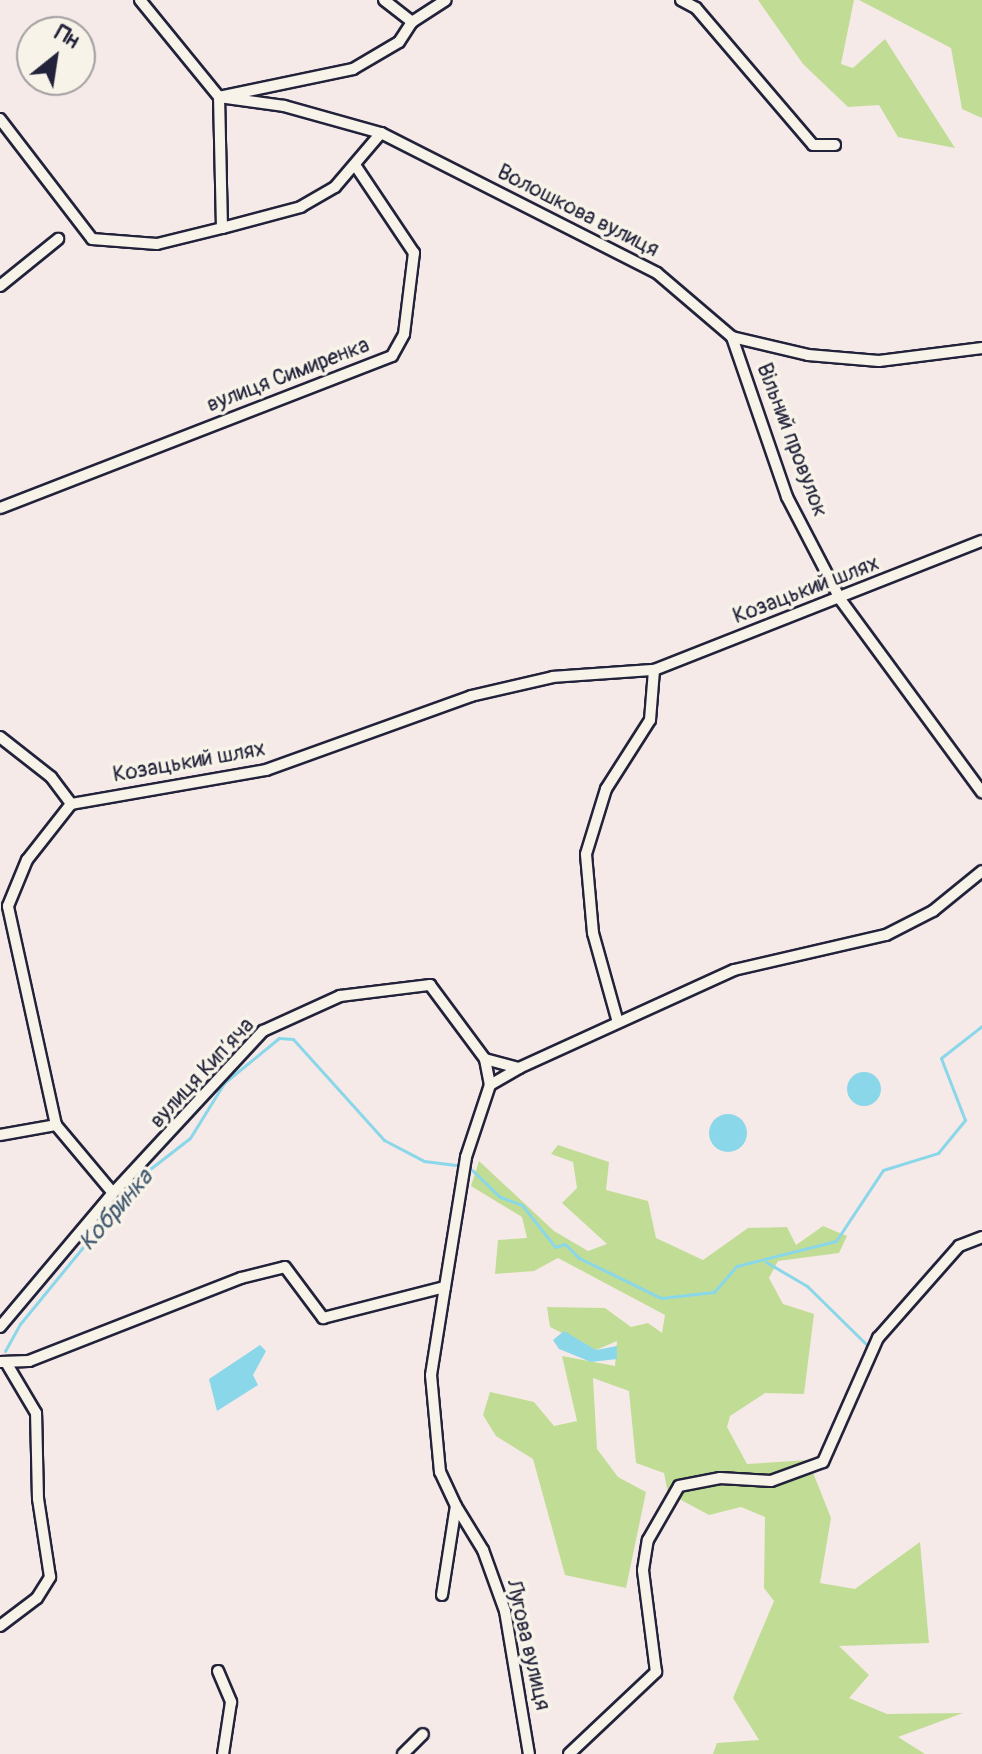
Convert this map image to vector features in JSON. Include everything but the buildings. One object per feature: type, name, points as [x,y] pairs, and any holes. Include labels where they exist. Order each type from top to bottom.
[{"type":"street","points":[[140,0],[219,97],[222,228]]},
{"type":"street","points":[[384,0],[412,22]]},
{"type":"street","points":[[219,97],[353,69],[399,42],[412,22],[446,0]]},
{"type":"street","points":[[681,0],[738,54],[813,145],[835,145]]},
{"type":"street","name":"Волошкова вулиця","points":[[219,97],[284,106],[381,133],[657,273],[732,337],[808,355],[879,361],[982,348]]},
{"type":"street","points":[[0,119],[92,239],[157,244],[301,207],[335,187],[381,133]]},
{"type":"street","name":"вулиця Симиренка","points":[[0,508],[392,356],[404,334],[414,253],[355,165]]},
{"type":"street","points":[[0,286],[58,239]]},
{"type":"street","name":"Вільний провулок","points":[[732,337],[787,497],[840,599],[982,792]]},
{"type":"street","name":"Козацький шлях","points":[[71,804],[266,770],[471,696],[526,683],[654,670],[982,541]]},
{"type":"street","points":[[617,1019],[593,933],[586,854],[606,789],[650,720],[654,670]]},
{"type":"street","points":[[0,737],[51,777],[71,804],[27,860],[8,906],[0,915]]},
{"type":"street","points":[[519,1068],[485,1059],[490,1085],[617,1019],[734,970],[886,935],[933,911],[982,871]]},
{"type":"street","points":[[0,1327],[113,1193],[56,1125],[8,906]]},
{"type":"street","name":"вулиця Кипʼяча","points":[[113,1193],[263,1031],[340,996],[430,985],[485,1059]]},
{"type":"street","name":"Лугова вулиця","points":[[490,1085],[466,1157],[431,1375],[440,1472],[456,1506],[483,1550],[505,1611],[529,1754]]},
{"type":"street","points":[[0,1135],[56,1125]]},
{"type":"street","points":[[569,1754],[656,1672],[646,1605],[648,1540],[679,1486],[720,1478],[771,1481],[823,1462],[878,1338],[959,1246],[982,1237]]},
{"type":"street","points":[[0,1626],[37,1598],[50,1577],[43,1530],[36,1413],[4,1363],[29,1361],[241,1278],[285,1267],[323,1318],[445,1287]]},
{"type":"street","points":[[442,1595],[456,1506]]},
{"type":"street","points":[[218,1671],[231,1702],[223,1754]]},
{"type":"street","points":[[403,1754],[423,1734]]},
{"type":"green space","points":[[758,0],[854,0],[841,64],[853,68],[885,39],[955,148],[898,137],[879,105],[848,107],[803,64]]},
{"type":"green space","points":[[859,0],[982,0],[982,118],[962,109],[951,48]]},
{"type":"green space","points":[[558,1145],[609,1162],[606,1190],[648,1201],[656,1238],[703,1260],[748,1228],[787,1227],[796,1245],[823,1226],[847,1236],[839,1253],[778,1261],[769,1278],[783,1304],[814,1314],[804,1394],[765,1393],[730,1416],[727,1427],[747,1464],[808,1460],[831,1518],[820,1583],[855,1589],[920,1542],[929,1643],[839,1646],[869,1675],[849,1698],[887,1714],[963,1713],[898,1737],[925,1754],[713,1754],[717,1743],[759,1740],[733,1698],[774,1601],[764,1588],[765,1517],[741,1507],[709,1515],[668,1493],[664,1473],[636,1463],[629,1391],[593,1378],[597,1449],[618,1477],[646,1492],[626,1588],[565,1575],[533,1459],[496,1436],[483,1415],[490,1392],[534,1402],[554,1426],[577,1421],[562,1356],[615,1366],[617,1341],[596,1350],[550,1327],[547,1307],[605,1308],[631,1327],[648,1323],[662,1333],[665,1315],[558,1258],[534,1271],[495,1274],[498,1240],[527,1238],[522,1217],[471,1186],[479,1161],[554,1231],[588,1251],[607,1244],[562,1203],[577,1188],[573,1162],[551,1154]]},
{"type":"water","points":[[864,1072],[876,1077],[881,1089],[876,1101],[864,1106],[852,1101],[847,1089],[852,1077]]},
{"type":"water","points":[[728,1114],[741,1120],[747,1133],[741,1146],[728,1152],[715,1146],[709,1133],[715,1120]]},
{"type":"water","points":[[564,1331],[596,1350],[617,1346],[617,1359],[591,1362],[559,1349],[553,1340]]},
{"type":"water","points":[[260,1345],[266,1351],[253,1375],[258,1385],[217,1411],[209,1379]]},
{"type":"waterway","name":"Кобринка","points":[[472,1170],[500,1197],[522,1205],[555,1247],[565,1244],[579,1258],[661,1298],[714,1292],[737,1266],[836,1241],[883,1170],[938,1153],[965,1120],[941,1058],[982,1026]]},
{"type":"waterway","name":"Кобринка","points":[[5,1351],[20,1324],[141,1176],[190,1138],[224,1083],[279,1038],[293,1039],[384,1140],[424,1161],[458,1165]]},
{"type":"waterway","points":[[766,1262],[807,1286],[869,1347]]}]
